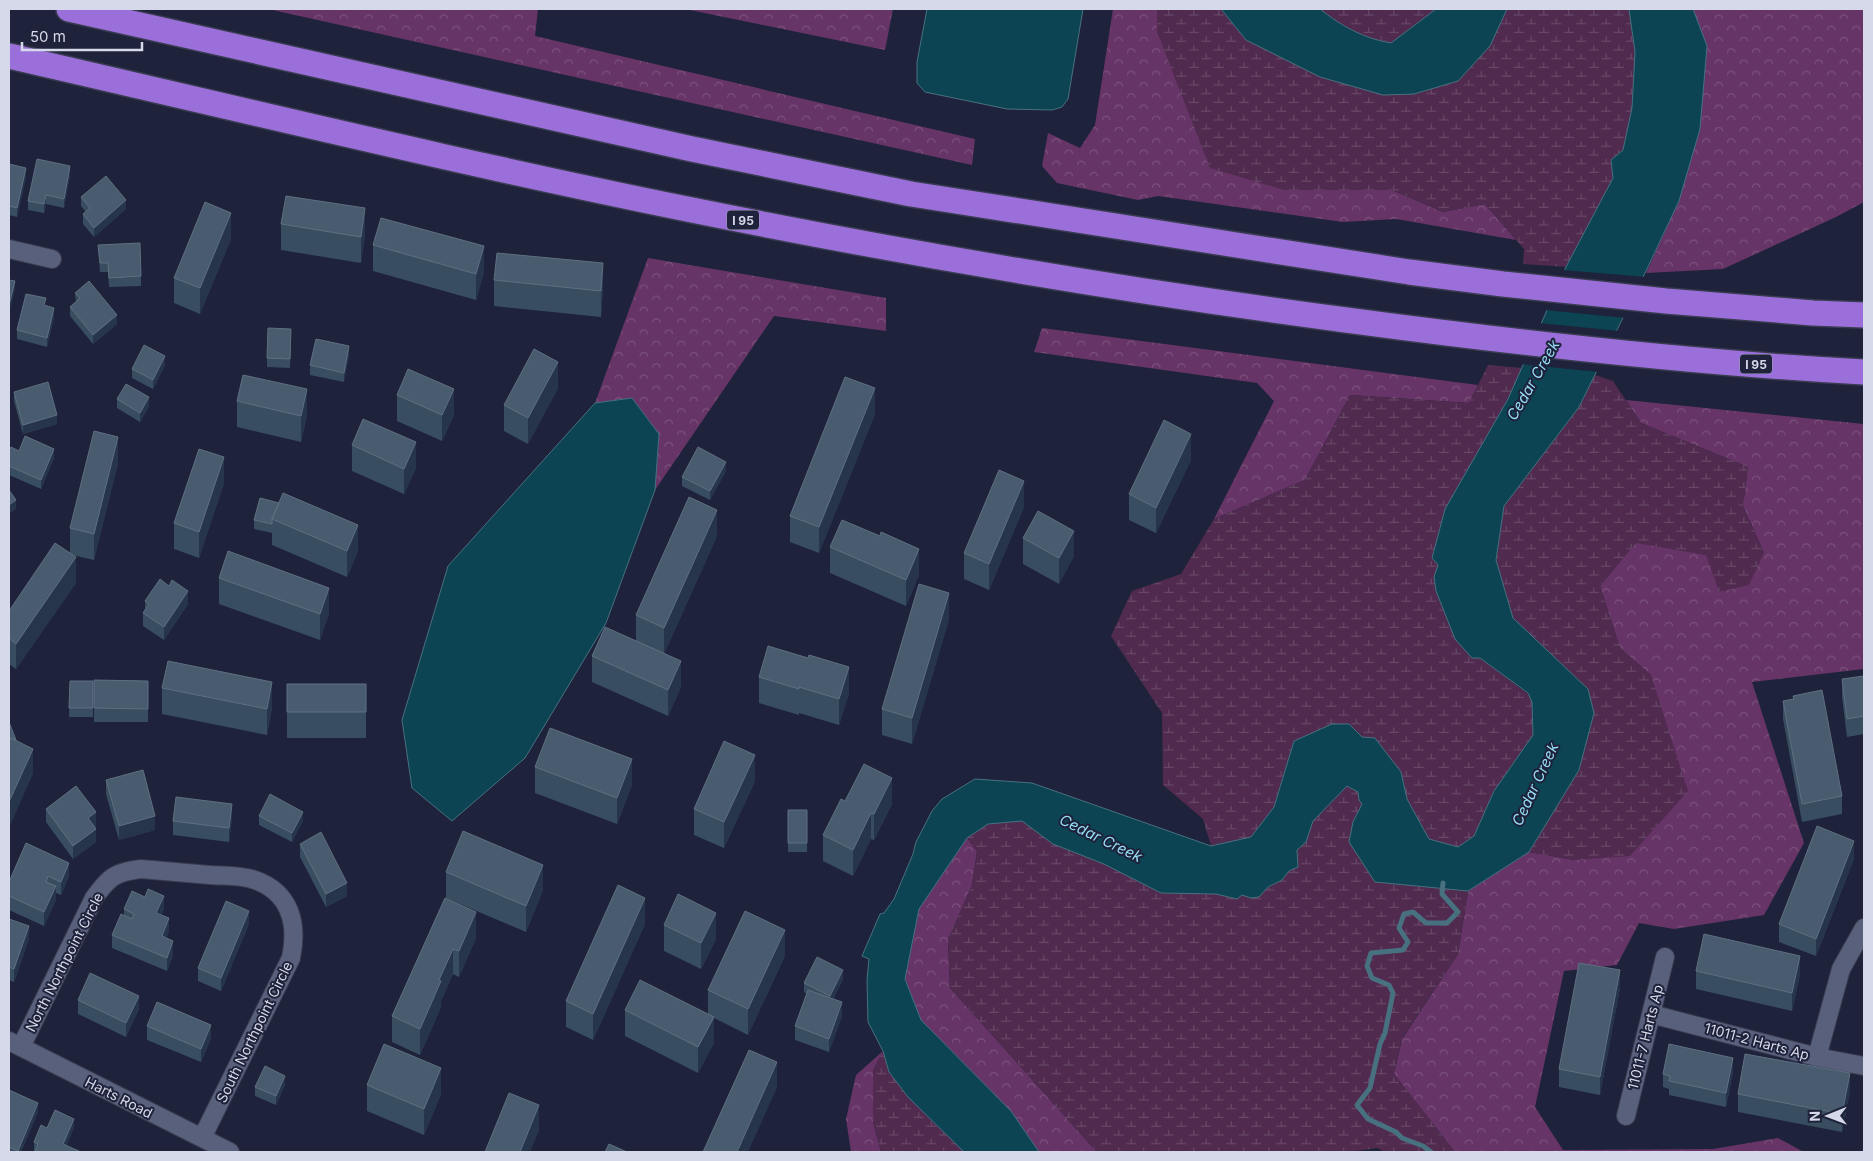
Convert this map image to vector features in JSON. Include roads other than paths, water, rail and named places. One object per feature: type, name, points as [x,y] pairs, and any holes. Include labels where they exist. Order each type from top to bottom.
[{"type":"highway","points":[[69,9],[692,149],[911,194],[1409,272],[1503,284],[1666,301],[1813,313],[1864,315]]},
{"type":"highway","name":"I 95","points":[[9,56],[514,172],[693,210],[1089,283],[1246,307],[1485,339],[1648,356],[1864,372]]},
{"type":"street","points":[[9,249],[52,259]]},
{"type":"street","name":"North Northpoint Circle","points":[[15,1044],[94,898],[103,885],[113,876],[123,871],[141,868],[226,876]]},
{"type":"street","name":"South Northpoint Circle","points":[[202,1138],[291,958],[295,940],[293,921],[286,903],[272,888],[254,879],[226,876]]},
{"type":"street","points":[[1817,1056],[1841,968],[1864,928]]},
{"type":"street","name":"11011-7 Harts Ap","points":[[1626,1116],[1665,957]]},
{"type":"street","name":"11011-2 Harts Ap","points":[[1651,1014],[1864,1066]]},
{"type":"street","name":"Harts Road","points":[[15,1044],[230,1152]]},
{"type":"water","points":[[927,9],[1083,9],[1068,99],[1062,107],[1052,110],[1007,109],[925,92],[917,83],[917,62]]},
{"type":"water","points":[[1221,9],[1320,9],[1354,31],[1391,43],[1436,9],[1507,9],[1490,46],[1458,81],[1414,94],[1383,95],[1320,77],[1246,40]]},
{"type":"water","name":"Cedar Creek","points":[[1629,9],[1693,9],[1707,46],[1700,129],[1679,201],[1579,407],[1504,506],[1496,560],[1513,618],[1588,689],[1594,713],[1579,770],[1529,852],[1468,891],[1375,882],[1349,842],[1353,822],[1362,804],[1359,800],[1358,792],[1347,786],[1313,821],[1306,842],[1297,850],[1298,867],[1289,871],[1282,880],[1268,887],[1259,897],[1251,898],[1242,895],[1237,899],[1216,894],[1161,893],[1104,864],[1053,844],[1022,821],[988,824],[967,838],[919,909],[905,979],[921,1020],[1011,1111],[1039,1152],[964,1152],[908,1097],[889,1072],[883,1051],[868,1022],[867,980],[869,959],[862,956],[880,914],[884,913],[894,899],[913,854],[916,842],[932,811],[942,799],[975,779],[1032,783],[1211,846],[1251,837],[1274,807],[1294,741],[1332,724],[1349,724],[1362,737],[1375,738],[1401,772],[1407,799],[1429,839],[1458,847],[1474,836],[1494,791],[1533,735],[1532,702],[1528,693],[1480,658],[1472,658],[1455,639],[1436,591],[1434,577],[1438,565],[1432,558],[1445,509],[1508,399],[1566,267],[1613,178],[1611,160],[1623,150],[1632,108],[1635,52]]},
{"type":"water","points":[[632,398],[659,434],[655,490],[606,623],[525,758],[452,821],[412,788],[402,720],[448,566],[595,403]]},
{"type":"waterway","points":[[1431,1152],[1423,1146],[1402,1138],[1396,1132],[1368,1119],[1357,1105],[1370,1088],[1380,1044],[1385,1033],[1393,993],[1389,985],[1372,978],[1367,966],[1371,953],[1403,950],[1408,942],[1399,928],[1404,914],[1413,912],[1426,923],[1447,923],[1458,912],[1442,894],[1443,883]]}]
